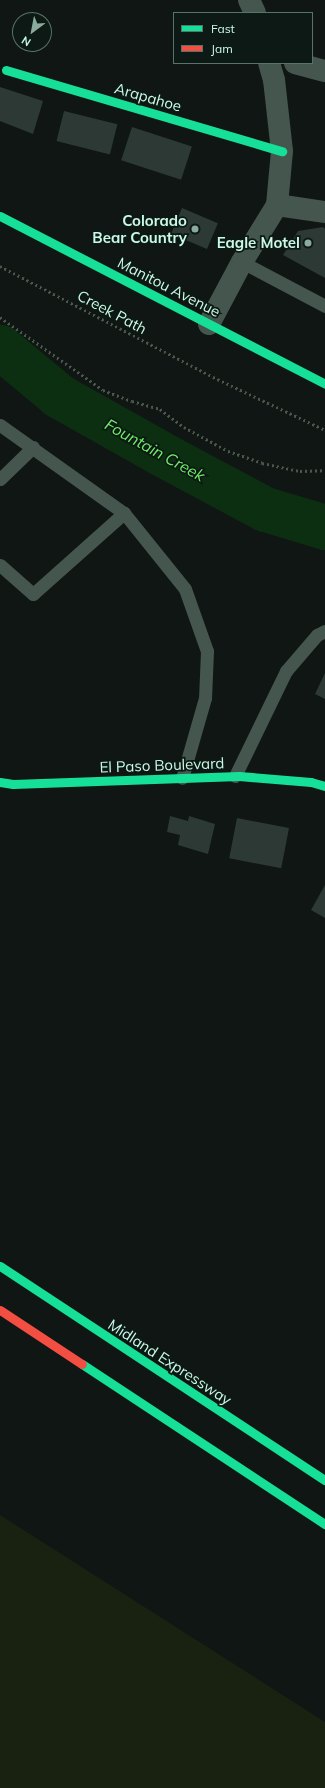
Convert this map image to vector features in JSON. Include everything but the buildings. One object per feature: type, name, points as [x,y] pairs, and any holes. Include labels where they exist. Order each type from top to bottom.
[{"type":"main road","name":"Arapahoe","points":[[6,70],[282,151]]},
{"type":"main road","name":"Manitou Avenue","points":[[0,216],[325,384]]},
{"type":"main road","name":"El Paso Boulevard","points":[[0,782],[13,784],[235,776],[311,782],[325,786]]},
{"type":"main road","name":"Midland Expressway","points":[[0,1266],[325,1480]]},
{"type":"main road","points":[[0,1310],[325,1524]]},
{"type":"street","points":[[249,0],[255,12]]},
{"type":"street","points":[[209,324],[242,262],[277,205],[282,151],[274,80],[269,64]]},
{"type":"street","points":[[299,64],[325,71]]},
{"type":"street","points":[[277,205],[325,212]]},
{"type":"lane","points":[[242,262],[325,306]]},
{"type":"lane","points":[[0,425],[124,512],[185,589],[207,651],[205,698],[182,778]]},
{"type":"lane","points":[[0,479],[33,447]]},
{"type":"lane","points":[[0,565],[33,594],[124,512]]},
{"type":"lane","points":[[235,776],[286,671],[317,635],[325,632]]},
{"type":"path","name":"Creek Path","points":[[0,266],[213,377],[325,430]]},
{"type":"path","points":[[0,316],[103,390],[132,401],[160,409],[184,427],[228,451],[262,463],[300,471],[325,470]]},
{"type":"green space","points":[[0,1515],[325,1722],[325,1788],[0,1788]]},
{"type":"waterway","name":"Fountain Creek","points":[[0,347],[59,396],[160,453],[265,509],[325,527]]},
{"type":"traffic: fast","points":[[6,70],[282,151]]},
{"type":"traffic: fast","points":[[0,216],[325,384]]},
{"type":"traffic: fast","points":[[0,782],[13,784],[239,776],[311,782],[325,786]]},
{"type":"traffic: fast","points":[[0,1266],[325,1480]]},
{"type":"traffic: fast","points":[[82,1364],[325,1524]]},
{"type":"traffic: jam","points":[[0,1310],[82,1364]]},
{"type":"place","name":"Colorado Bear Country","points":[[195,229]]},
{"type":"place","name":"Eagle Motel","points":[[308,243]]}]
